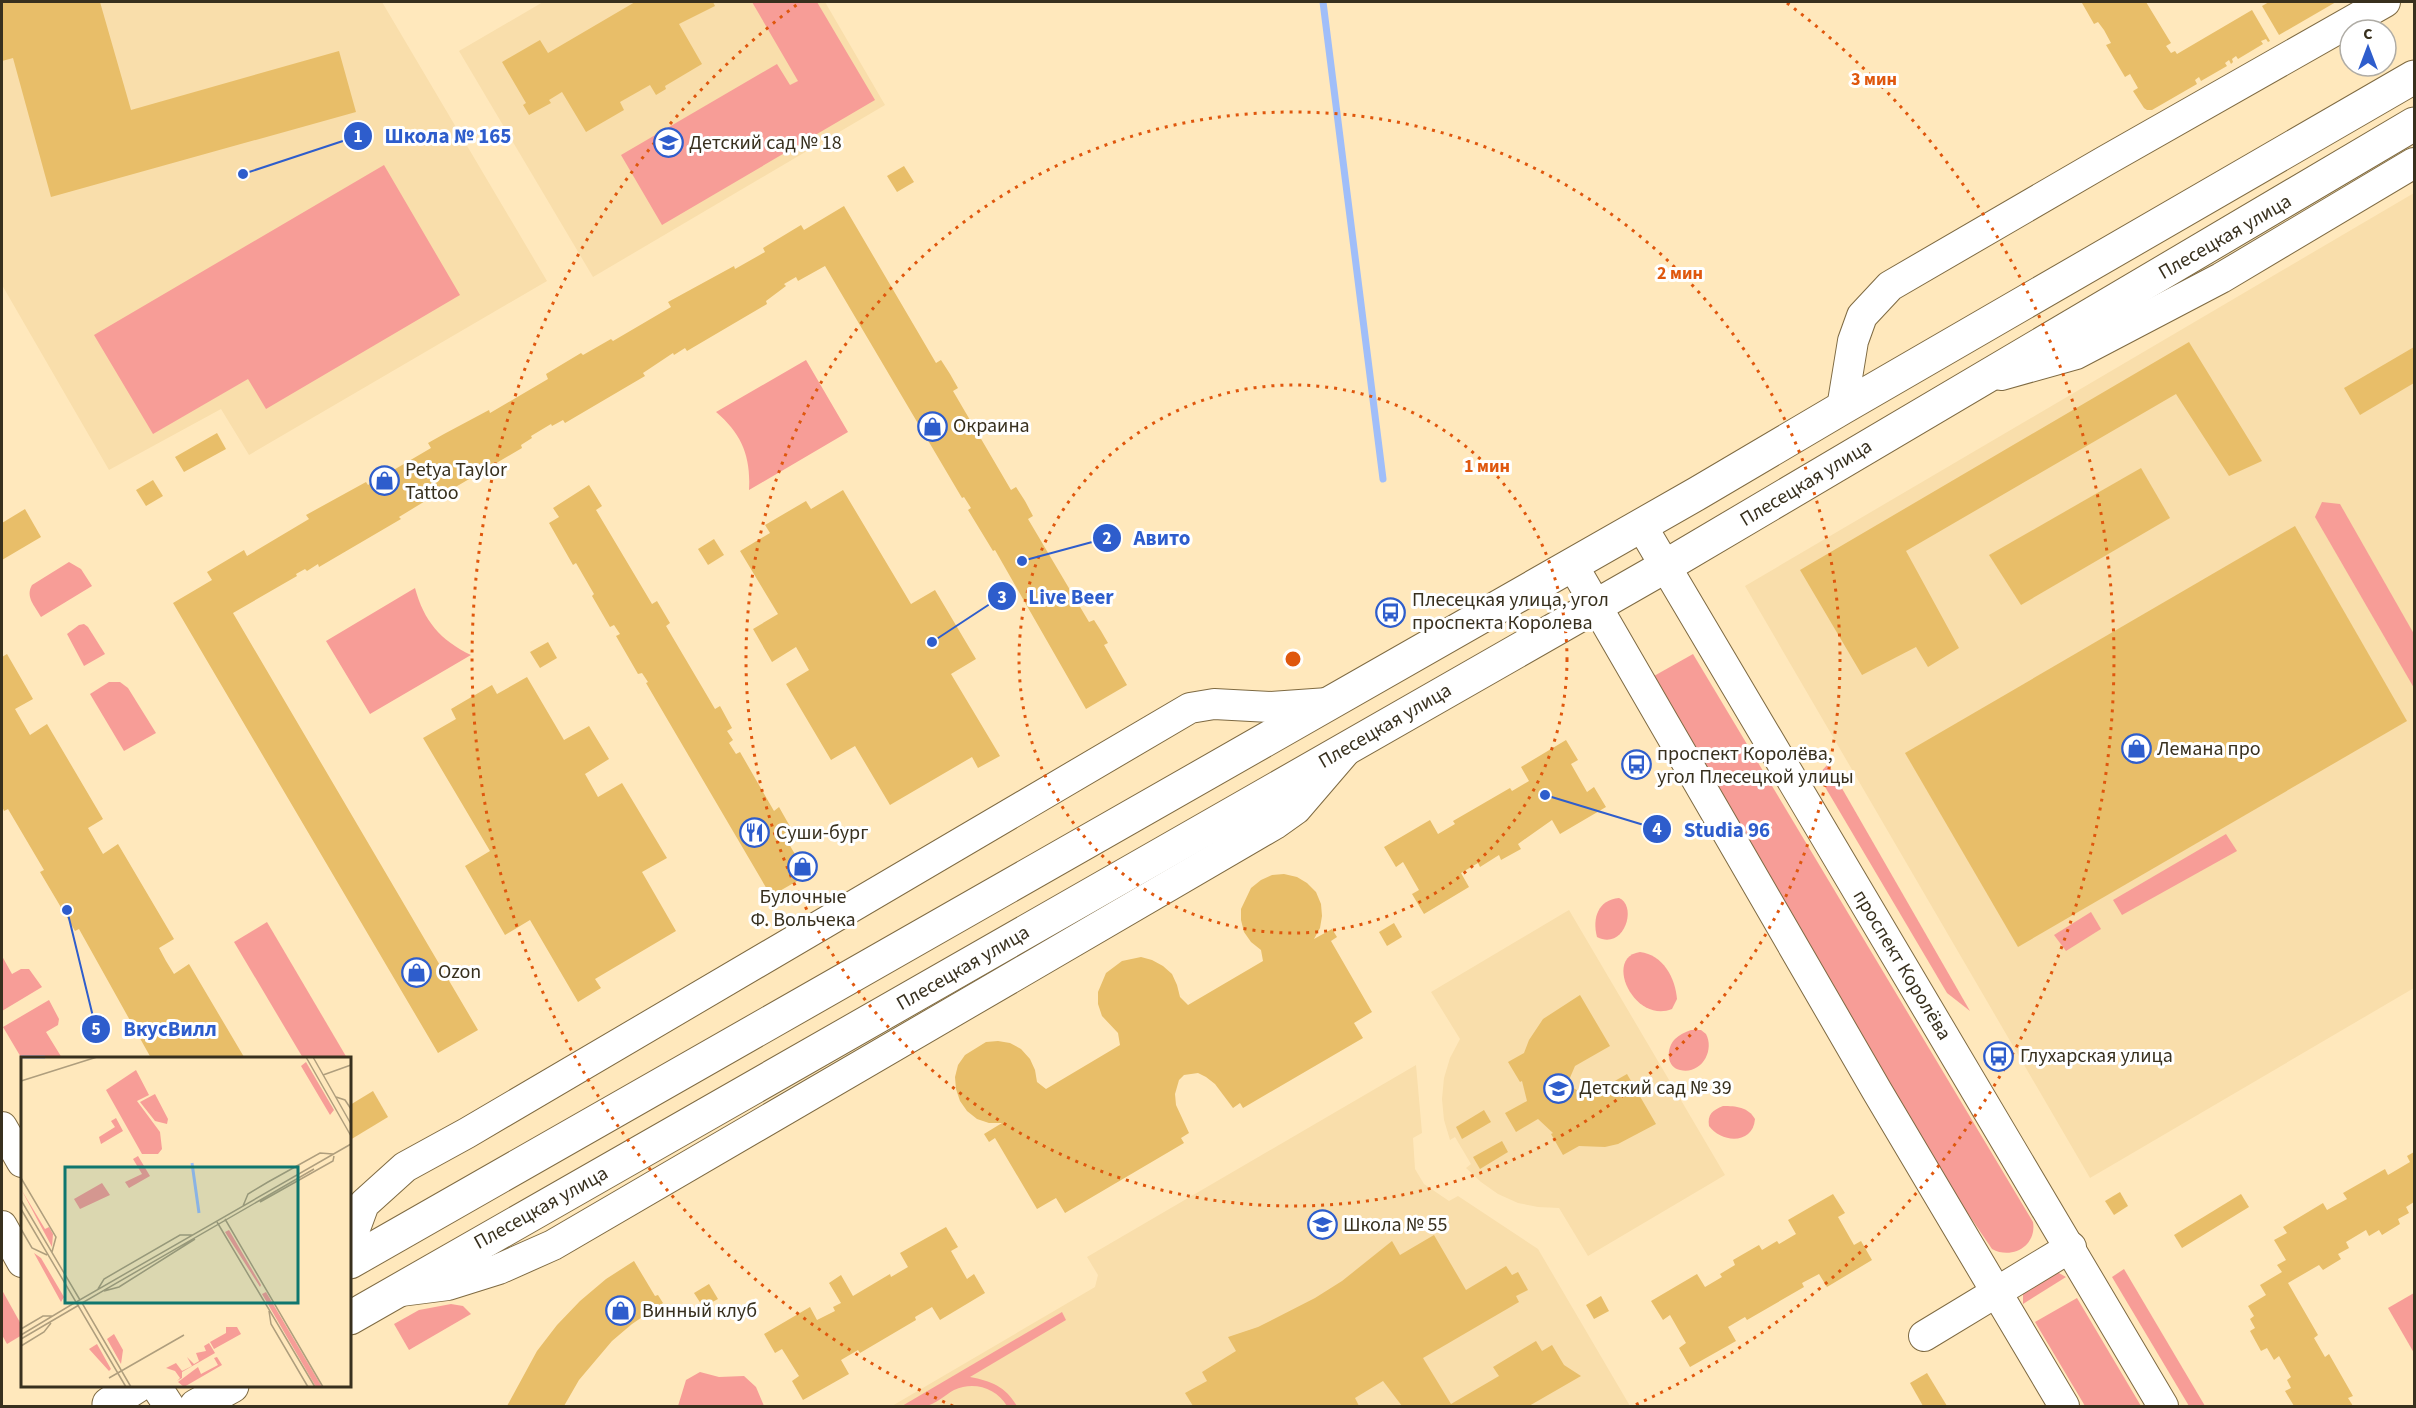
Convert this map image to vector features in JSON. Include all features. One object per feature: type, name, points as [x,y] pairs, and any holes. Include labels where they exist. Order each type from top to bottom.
[{"type":"main road","points":[[351,1261],[1698,494],[1842,408],[2415,77]]},
{"type":"main road","name":"Плесецкая улица","points":[[351,1317],[1664,567],[2415,124]]},
{"type":"main road","points":[[105,1401],[135,1387]]},
{"type":"main road","points":[[196,1407],[230,1387]]},
{"type":"street","points":[[1842,408],[1853,341],[1862,316],[1890,286],[2154,132],[2385,2]]},
{"type":"street","points":[[1978,381],[2076,354],[2222,278],[2415,163]]},
{"type":"street","name":"проспект Королёва","points":[[1641,525],[2071,1247],[2163,1407]]},
{"type":"street","points":[[1572,564],[2064,1407]]},
{"type":"street","points":[[351,1239],[364,1204],[405,1167],[477,1127],[1190,708],[1214,704],[1270,707],[1328,703]]},
{"type":"street","points":[[2,1127],[21,1160]]},
{"type":"street","points":[[2,1226],[21,1260]]},
{"type":"street","points":[[1924,1336],[2071,1247]]},
{"type":"street","points":[[157,1387],[169,1407]]},
{"type":"shaded area","points":[[2,2],[382,2],[547,281],[249,455],[221,409],[109,470],[2,285]]},
{"type":"shaded area","name":"Детский сад № 18","points":[[543,2],[825,2],[885,105],[593,277],[459,51]]},
{"type":"shaded area","points":[[752,2],[817,2],[875,100],[662,225],[621,155],[777,64],[790,85],[798,81]]},
{"type":"shaded area","points":[[384,165],[460,295],[266,409],[248,379],[153,434],[94,335]]},
{"type":"shaded area","points":[[2414,193],[2414,988],[2090,1178],[1745,586]]},
{"type":"shaded area","points":[[806,360],[848,432],[749,490],[748,467],[743,447],[732,429],[716,412]]},
{"type":"shaded area","points":[[2322,502],[2340,504],[2414,634],[2414,688],[2315,517]]},
{"type":"shaded area","points":[[69,562],[81,569],[92,586],[41,617],[30,597],[32,585]]},
{"type":"shaded area","points":[[415,588],[428,620],[450,643],[471,655],[370,714],[326,641]]},
{"type":"shaded area","points":[[84,624],[105,654],[84,666],[67,634]]},
{"type":"shaded area","points":[[1693,654],[2033,1222],[2031,1238],[2021,1249],[2007,1253],[1992,1249],[1935,1165],[1654,676]]},
{"type":"shaded area","points":[[109,682],[120,682],[128,688],[156,733],[124,751],[90,694]]},
{"type":"shaded area","points":[[1828,764],[1970,1011],[1947,993],[1818,775]]},
{"type":"shaded area","points":[[2226,834],[2237,851],[2122,915],[2113,900]]},
{"type":"shaded area","points":[[1619,898],[1625,903],[1627,909],[1628,918],[1625,926],[1615,938],[1606,940],[1597,937],[1595,923],[1598,911],[1606,902]]},
{"type":"shaded area","name":"Детский сад № 39","points":[[1569,910],[1725,1175],[1588,1256],[1559,1208],[1518,1203],[1498,1194],[1466,1168],[1471,1164],[1455,1137],[1450,1140],[1444,1120],[1442,1099],[1444,1078],[1450,1058],[1460,1039],[1431,992]]},
{"type":"shaded area","points":[[2091,912],[2101,929],[2066,951],[2054,935]]},
{"type":"shaded area","points":[[267,922],[346,1057],[302,1057],[234,942]]},
{"type":"shaded area","points":[[1640,952],[1661,962],[1670,975],[1677,999],[1672,1009],[1658,1011],[1646,1007],[1635,999],[1628,988],[1624,976],[1624,965],[1629,956]]},
{"type":"shaded area","points":[[2,956],[12,974],[21,969],[29,969],[42,987],[2,1011]]},
{"type":"shaded area","points":[[49,1000],[59,1019],[58,1025],[46,1032],[61,1057],[21,1057],[3,1027]]},
{"type":"shaded area","points":[[1691,1030],[1701,1030],[1706,1034],[1709,1048],[1700,1065],[1688,1071],[1680,1070],[1675,1068],[1670,1061],[1670,1047],[1677,1038]]},
{"type":"shaded area","name":"Школа № 55","points":[[1416,1065],[1422,1133],[1413,1138],[1415,1169],[1424,1184],[1449,1201],[1458,1196],[1538,1249],[1630,1406],[892,1406],[1095,1287],[1098,1275],[1087,1257]]},
{"type":"shaded area","points":[[1723,1106],[1741,1108],[1752,1115],[1755,1119],[1749,1133],[1736,1139],[1714,1132],[1709,1126],[1709,1118],[1716,1109]]},
{"type":"shaded area","points":[[2124,1269],[2205,1406],[2189,1406],[2112,1277]]},
{"type":"shaded area","points":[[2057,1272],[2066,1277],[2023,1304],[2023,1293]]},
{"type":"shaded area","points":[[2,1290],[21,1324],[21,1336],[7,1344],[2,1335]]},
{"type":"shaded area","points":[[2414,1293],[2414,1353],[2388,1308]]},
{"type":"shaded area","points":[[2077,1298],[2141,1406],[2085,1406],[2035,1322]]},
{"type":"shaded area","points":[[451,1304],[463,1306],[471,1314],[409,1350],[394,1324],[419,1310]]},
{"type":"shaded area","points":[[1062,1312],[1066,1320],[970,1377],[985,1380],[1002,1389],[1017,1406],[1007,1406],[997,1395],[984,1388],[969,1386],[954,1390],[929,1405],[902,1406]]},
{"type":"shaded area","points":[[700,1372],[719,1377],[744,1376],[756,1387],[764,1406],[678,1406],[686,1380]]},
{"type":"building","points":[[2,2],[100,2],[131,110],[339,51],[356,112],[51,197],[13,58],[2,61]]},
{"type":"building","points":[[635,2],[713,2],[715,6],[679,24],[702,64],[665,86],[666,89],[656,95],[650,85],[620,102],[624,110],[586,132],[562,92],[549,100],[551,103],[529,115],[523,105],[526,103],[502,62],[540,40],[548,53]]},
{"type":"building","points":[[2146,2],[2171,43],[2166,46],[2171,53],[2175,51],[2177,54],[2252,10],[2270,41],[2266,39],[2261,41],[2263,44],[2238,59],[2236,56],[2232,59],[2231,64],[2229,60],[2225,63],[2227,66],[2201,81],[2199,77],[2195,80],[2197,84],[2152,110],[2147,110],[2133,91],[2138,88],[2130,74],[2125,77],[2106,45],[2111,43],[2098,22],[2094,24],[2082,3]]},
{"type":"building","points":[[2269,2],[2336,2],[2279,35],[2262,6]]},
{"type":"building","points":[[904,166],[914,182],[897,192],[887,176]]},
{"type":"building","points":[[844,206],[936,363],[941,360],[950,374],[958,388],[953,391],[1011,490],[1016,487],[1025,501],[1033,516],[1028,519],[1089,622],[1094,620],[1101,631],[1108,643],[1104,645],[1127,685],[1086,709],[995,550],[993,551],[968,510],[971,508],[964,497],[962,498],[825,266],[798,281],[796,277],[784,284],[786,286],[766,301],[767,304],[687,351],[685,348],[674,355],[673,353],[643,373],[645,376],[565,423],[563,420],[552,426],[551,424],[531,436],[532,438],[521,445],[522,448],[442,495],[440,492],[399,517],[401,519],[319,567],[318,564],[307,571],[305,569],[296,574],[297,576],[233,613],[478,1030],[438,1053],[173,603],[212,580],[207,572],[244,550],[247,556],[309,519],[306,515],[366,482],[368,485],[431,448],[428,443],[489,410],[490,413],[548,379],[546,374],[581,353],[583,355],[611,339],[613,341],[671,307],[668,302],[765,252],[763,248],[801,225],[804,230]]},
{"type":"building","points":[[2189,342],[2262,461],[2229,476],[2176,394],[1906,551],[1959,648],[1928,667],[1916,647],[1862,675],[1800,570]]},
{"type":"building","points":[[2414,347],[2414,383],[2360,415],[2344,388]]},
{"type":"building","points":[[217,433],[226,449],[184,472],[175,457]]},
{"type":"building","points":[[2141,468],[2170,518],[2021,605],[1989,555]]},
{"type":"building","points":[[153,480],[163,496],[146,506],[136,490]]},
{"type":"building","points":[[589,485],[602,506],[596,510],[652,604],[657,601],[670,623],[666,626],[715,709],[720,706],[732,728],[727,731],[733,740],[729,743],[736,754],[740,752],[774,811],[779,807],[792,830],[787,833],[793,842],[789,844],[796,856],[799,854],[811,873],[771,896],[646,683],[648,682],[642,673],[638,674],[616,636],[620,634],[614,625],[610,627],[576,563],[573,565],[549,523],[559,517],[553,508]]},
{"type":"building","points":[[843,490],[911,604],[935,590],[976,659],[951,674],[1000,756],[978,768],[972,757],[890,805],[855,746],[831,760],[786,684],[809,670],[796,647],[772,662],[753,629],[778,614],[740,551],[770,533],[765,525],[806,501],[811,509]]},
{"type":"building","points":[[25,509],[41,537],[2,560],[2,523]]},
{"type":"building","name":"Лемана про","points":[[2295,526],[2407,721],[2018,947],[1905,753]]},
{"type":"building","points":[[714,539],[724,555],[708,565],[698,549]]},
{"type":"building","points":[[548,642],[557,658],[540,668],[530,652]]},
{"type":"building","points":[[7,654],[33,699],[15,709],[30,735],[47,724],[103,819],[88,828],[103,854],[118,844],[174,939],[159,948],[166,961],[174,974],[189,964],[244,1057],[150,1057],[79,929],[75,931],[40,872],[44,870],[8,809],[4,811],[2,806],[2,657]]},
{"type":"building","points":[[527,677],[564,740],[589,726],[609,759],[585,774],[598,797],[622,783],[667,858],[642,872],[676,931],[595,979],[601,988],[578,1002],[530,920],[505,935],[465,866],[490,851],[423,738],[456,719],[451,709],[492,685],[497,694]]},
{"type":"building","points":[[1566,740],[1578,760],[1571,764],[1587,792],[1594,787],[1606,807],[1560,834],[1552,820],[1518,844],[1521,849],[1501,860],[1499,855],[1480,867],[1478,863],[1461,873],[1469,887],[1424,914],[1412,894],[1419,890],[1403,862],[1396,867],[1384,847],[1430,820],[1438,834],[1455,824],[1453,821],[1510,788],[1512,791],[1529,781],[1521,767]]},
{"type":"building","points":[[1284,874],[1297,877],[1316,892],[1321,904],[1322,916],[1320,928],[1314,939],[1332,929],[1337,937],[1331,941],[1372,1012],[1354,1023],[1363,1038],[1243,1108],[1240,1103],[1233,1108],[1215,1084],[1206,1077],[1198,1073],[1184,1075],[1179,1080],[1175,1094],[1176,1105],[1189,1133],[1181,1138],[1184,1143],[1065,1213],[1056,1198],[1037,1209],[995,1138],[989,1142],[984,1134],[1002,1123],[989,1123],[977,1119],[960,1101],[955,1077],[958,1065],[965,1055],[986,1042],[1010,1043],[1021,1049],[1030,1059],[1037,1082],[1046,1089],[1120,1045],[1118,1033],[1102,1016],[1098,1004],[1098,992],[1106,973],[1122,961],[1141,957],[1163,966],[1172,974],[1180,997],[1188,1005],[1263,961],[1261,950],[1244,932],[1241,909],[1251,888],[1272,875]]},
{"type":"building","points":[[1394,923],[1402,937],[1387,946],[1379,932]]},
{"type":"building","points":[[1580,995],[1610,1046],[1575,1066],[1569,1080],[1572,1087],[1584,1095],[1592,1094],[1627,1074],[1656,1124],[1618,1144],[1605,1147],[1579,1146],[1563,1155],[1551,1134],[1553,1133],[1538,1119],[1516,1132],[1505,1113],[1527,1101],[1522,1081],[1520,1082],[1508,1062],[1524,1053],[1529,1040],[1543,1019]]},
{"type":"building","points":[[373,1091],[388,1117],[351,1139],[351,1104]]},
{"type":"building","points":[[1484,1110],[1491,1122],[1462,1139],[1456,1127]]},
{"type":"building","points":[[1502,1141],[1508,1152],[1480,1169],[1473,1157]]},
{"type":"building","points":[[2414,1152],[2414,1202],[2406,1207],[2409,1213],[2398,1219],[2400,1224],[2382,1235],[2379,1230],[2369,1236],[2366,1230],[2346,1242],[2349,1248],[2338,1254],[2341,1259],[2323,1270],[2319,1265],[2288,1283],[2318,1335],[2314,1338],[2325,1357],[2329,1354],[2353,1396],[2348,1398],[2353,1406],[2294,1406],[2285,1391],[2291,1388],[2287,1380],[2291,1377],[2279,1356],[2274,1360],[2267,1348],[2261,1351],[2250,1331],[2255,1328],[2250,1319],[2254,1316],[2248,1306],[2266,1295],[2260,1285],[2282,1272],[2277,1265],[2286,1260],[2274,1240],[2287,1233],[2283,1227],[2323,1203],[2327,1210],[2347,1199],[2343,1193],[2385,1169],[2388,1175],[2410,1162],[2407,1156]]},
{"type":"building","points":[[2120,1192],[2128,1206],[2114,1215],[2105,1201]]},
{"type":"building","points":[[1833,1194],[1845,1213],[1838,1217],[1854,1245],[1861,1241],[1872,1260],[1827,1287],[1819,1274],[1802,1283],[1804,1287],[1747,1320],[1745,1317],[1728,1327],[1736,1341],[1690,1367],[1679,1348],[1686,1343],[1670,1315],[1663,1320],[1651,1301],[1697,1274],[1705,1287],[1722,1277],[1720,1274],[1735,1265],[1733,1260],[1759,1245],[1762,1250],[1777,1241],[1779,1244],[1796,1234],[1788,1220]]},
{"type":"building","points":[[2241,1194],[2249,1207],[2182,1248],[2174,1235]]},
{"type":"building","points":[[946,1227],[958,1247],[951,1251],[967,1279],[974,1274],[985,1293],[940,1320],[932,1307],[915,1317],[916,1320],[860,1353],[858,1350],[841,1360],[849,1374],[803,1400],[792,1381],[799,1376],[782,1349],[775,1353],[764,1334],[810,1307],[817,1320],[835,1311],[833,1307],[841,1303],[829,1283],[841,1275],[853,1296],[890,1274],[891,1277],[908,1267],[900,1253]]},
{"type":"building","points":[[1434,1235],[1466,1290],[1506,1266],[1512,1275],[1518,1272],[1528,1290],[1516,1296],[1519,1302],[1423,1358],[1451,1404],[1499,1376],[1493,1367],[1536,1341],[1542,1351],[1552,1345],[1564,1365],[1581,1376],[1529,1406],[1402,1406],[1383,1381],[1355,1398],[1359,1406],[1193,1406],[1185,1393],[1207,1381],[1202,1372],[1236,1351],[1228,1337],[1258,1327],[1315,1298],[1342,1281],[1392,1241],[1400,1255]]},
{"type":"building","points":[[634,1261],[655,1296],[658,1295],[663,1303],[612,1341],[579,1380],[564,1406],[507,1406],[537,1351],[557,1325],[606,1279]]},
{"type":"building","points":[[709,1284],[718,1299],[703,1307],[694,1293]]},
{"type":"building","points":[[1601,1296],[1609,1311],[1594,1319],[1586,1305]]},
{"type":"building","points":[[1927,1373],[1947,1406],[1923,1406],[1910,1383]]},
{"type":"waterway","points":[[1323,2],[1383,479]]},
{"type":"place","name":"Детский сад № 18","points":[[668,143]]},
{"type":"place","name":"Школа № 165","points":[[243,174]]},
{"type":"place","name":"Окраина","points":[[932,426]]},
{"type":"place","name":"Petya Taylor Tattoo","points":[[384,481]]},
{"type":"place","name":"Авито","points":[[1022,561]]},
{"type":"place","name":"Плесецкая улица, угол проспекта Королева","points":[[1391,612]]},
{"type":"place","name":"Live Beer","points":[[932,642]]},
{"type":"place","name":"Лемана про","points":[[2136,749]]},
{"type":"place","name":"проспект Королёва, угол Плесецкой улицы","points":[[1636,765]]},
{"type":"place","name":"Studia 96","points":[[1545,795]]},
{"type":"place","name":"Суши-бург","points":[[755,833]]},
{"type":"place","name":"Булочные Ф. Вольчека","points":[[803,866]]},
{"type":"place","name":"ВкусВилл","points":[[67,910]]},
{"type":"place","name":"Ozon","points":[[417,972]]},
{"type":"place","name":"Глухарская улица","points":[[1999,1056]]},
{"type":"place","name":"Детский сад № 39","points":[[1558,1088]]},
{"type":"place","name":"Школа № 55","points":[[1322,1225]]},
{"type":"place","name":"Винный клуб","points":[[621,1311]]}]
